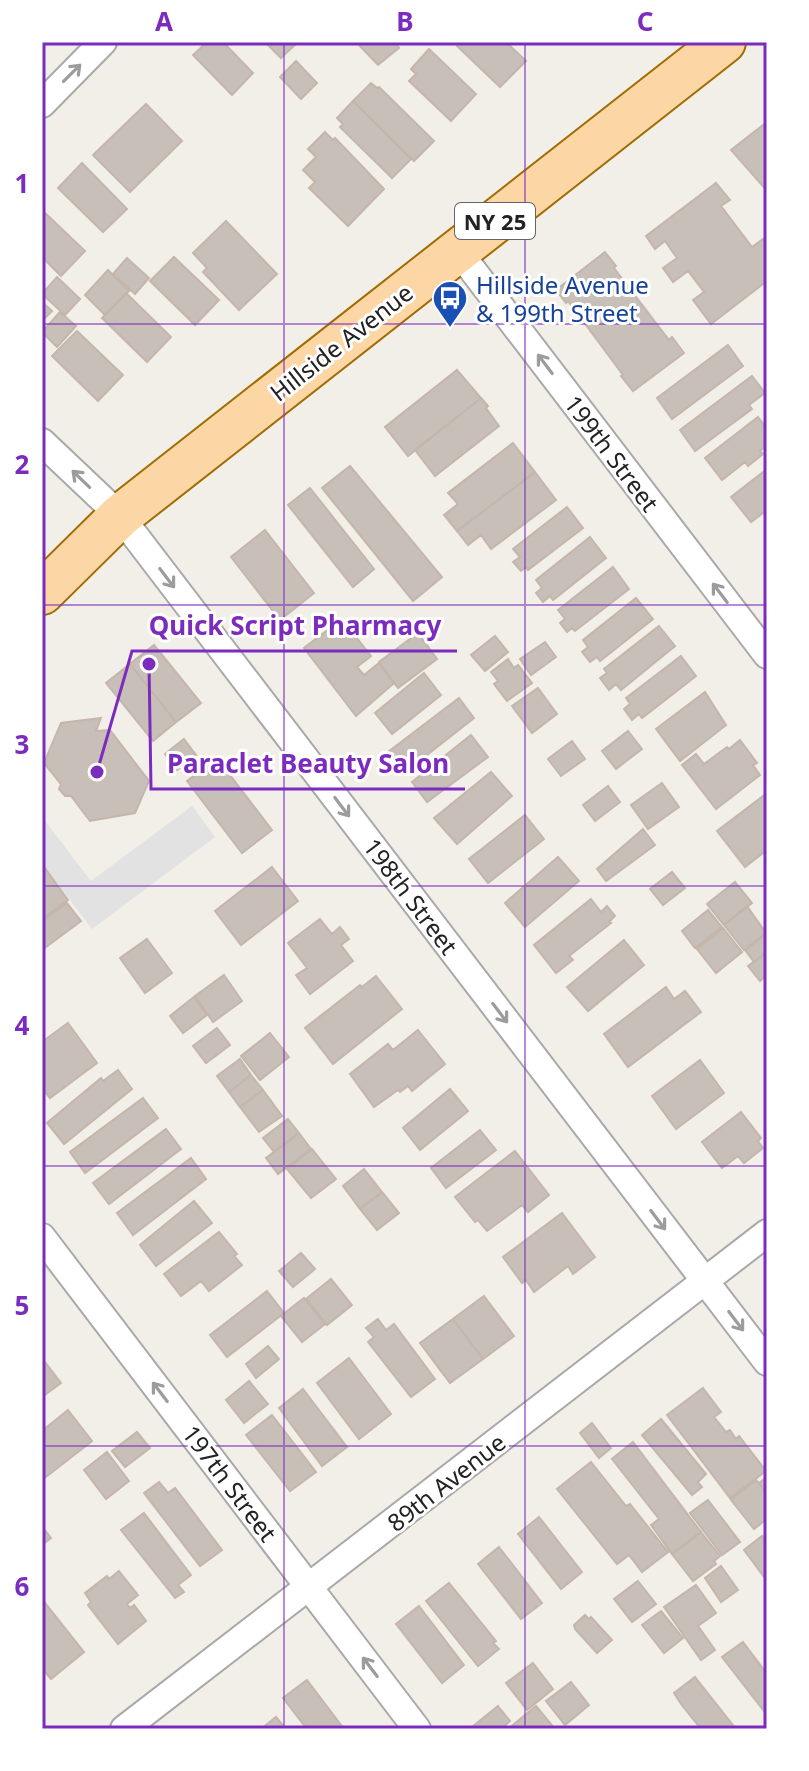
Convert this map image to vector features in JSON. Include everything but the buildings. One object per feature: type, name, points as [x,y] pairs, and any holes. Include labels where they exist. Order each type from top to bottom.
[{"type":"main road","name":"Hillside Avenue","points":[[42,593],[120,516],[724,42]]},
{"type":"street","points":[[42,104],[103,42]]},
{"type":"street","name":"199th Street","points":[[458,251],[767,655]]},
{"type":"street","name":"198th Street","points":[[42,442],[120,516],[767,1362]]},
{"type":"street","name":"89th Avenue","points":[[124,1729],[767,1233]]},
{"type":"street","name":"197th Street","points":[[42,1237],[417,1729]]},
{"type":"shaded area","points":[[192,806],[215,837],[92,929],[42,863],[42,817],[91,881]]},
{"type":"place","name":"Hillside Avenue & 199th Street","points":[[450,329]]},
{"type":"place","name":"Paraclet Beauty Salon","points":[[149,664]]},
{"type":"place","name":"Quick Script Pharmacy","points":[[97,772]]}]
